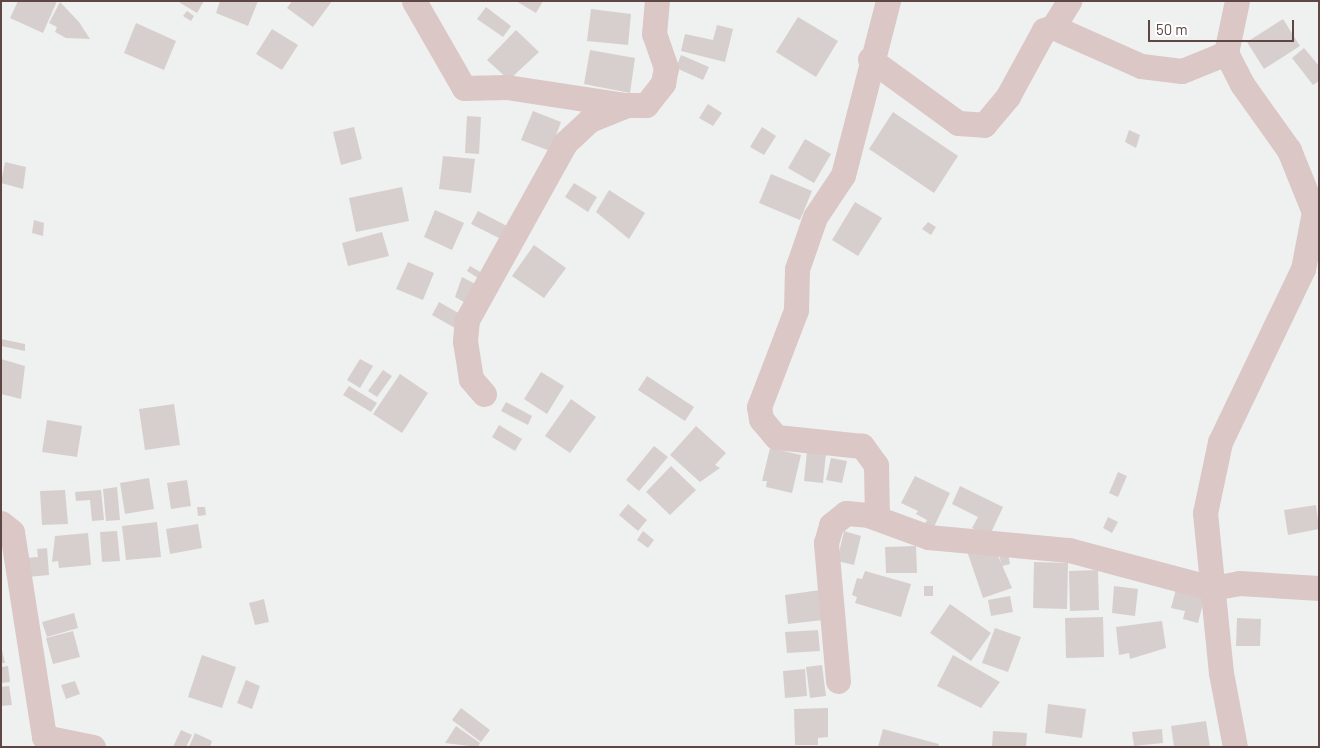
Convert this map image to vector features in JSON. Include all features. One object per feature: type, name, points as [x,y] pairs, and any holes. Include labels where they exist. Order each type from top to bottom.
[{"type":"street","points":[[414,1],[464,88],[507,87],[627,105],[646,105],[663,83],[666,68],[654,34],[657,1]]},
{"type":"street","points":[[877,518],[876,465],[862,446],[776,437],[759,407],[796,310],[797,269],[815,217],[843,176],[870,59],[888,1]]},
{"type":"street","points":[[870,59],[958,123],[984,125],[1008,96],[1044,30],[1053,27],[1068,1]]},
{"type":"street","points":[[1236,747],[1220,673],[1205,514],[1220,442],[1303,269],[1314,212],[1289,150],[1242,84],[1226,53],[1237,1]]},
{"type":"street","points":[[1053,27],[1141,66],[1182,71],[1226,53]]},
{"type":"street","points":[[484,394],[471,379],[465,341],[467,320],[565,143],[590,120],[627,105]]},
{"type":"street","points":[[838,681],[826,542],[831,525],[846,513],[877,518],[928,537],[1069,550],[1212,588],[1239,583],[1319,588]]},
{"type":"street","points":[[1,523],[12,532],[46,742],[93,747]]},
{"type":"building","points":[[18,1],[57,1],[43,33],[10,18]]},
{"type":"building","points":[[177,1],[204,1],[197,13]]},
{"type":"building","points":[[220,1],[258,1],[248,26],[216,13]]},
{"type":"building","points":[[292,1],[332,1],[313,27],[287,8]]},
{"type":"building","points":[[516,1],[543,1],[536,13]]},
{"type":"building","points":[[60,2],[79,22],[90,39],[66,38],[55,32],[57,27],[49,23]]},
{"type":"building","points":[[486,7],[511,26],[503,37],[477,19]]},
{"type":"building","points":[[591,9],[631,14],[628,45],[587,41]]},
{"type":"building","points":[[187,11],[194,16],[191,21],[183,16]]},
{"type":"building","points":[[798,17],[838,41],[816,77],[776,52]]},
{"type":"building","points":[[1283,19],[1300,46],[1264,69],[1247,42]]},
{"type":"building","points":[[136,23],[176,41],[164,70],[124,53]]},
{"type":"building","points":[[717,25],[733,29],[725,62],[681,51],[685,34],[713,40]]},
{"type":"building","points":[[272,29],[298,45],[282,70],[256,54]]},
{"type":"building","points":[[516,30],[539,52],[509,80],[487,60]]},
{"type":"building","points":[[1304,48],[1319,66],[1319,81],[1313,85],[1292,58]]},
{"type":"building","points":[[590,50],[635,58],[630,93],[584,84]]},
{"type":"building","points":[[681,55],[709,67],[703,80],[676,68]]},
{"type":"building","points":[[708,104],[722,113],[713,126],[699,118]]},
{"type":"building","points":[[533,111],[561,122],[550,151],[521,140]]},
{"type":"building","points":[[893,112],[958,156],[934,193],[869,149]]},
{"type":"building","points":[[467,116],[481,117],[479,154],[465,153]]},
{"type":"building","points":[[354,127],[362,159],[341,165],[333,132]]},
{"type":"building","points":[[762,127],[776,136],[764,155],[750,147]]},
{"type":"building","points":[[1129,130],[1140,135],[1136,148],[1125,142]]},
{"type":"building","points":[[805,139],[831,154],[814,183],[788,168]]},
{"type":"building","points":[[443,156],[475,159],[471,193],[439,189]]},
{"type":"building","points":[[5,162],[26,167],[23,189],[1,183]]},
{"type":"building","points":[[771,174],[812,191],[800,220],[759,203]]},
{"type":"building","points":[[574,183],[597,197],[588,212],[565,197]]},
{"type":"building","points":[[402,187],[409,221],[356,232],[349,198]]},
{"type":"building","points":[[609,190],[645,213],[629,239],[596,212]]},
{"type":"building","points":[[855,202],[882,218],[858,256],[832,240]]},
{"type":"building","points":[[435,210],[464,223],[452,250],[424,237]]},
{"type":"building","points":[[478,211],[507,226],[501,239],[471,224]]},
{"type":"building","points":[[34,220],[44,223],[43,236],[32,233]]},
{"type":"building","points":[[928,222],[936,227],[931,235],[922,229]]},
{"type":"building","points":[[382,232],[389,256],[348,266],[342,243]]},
{"type":"building","points":[[534,245],[566,268],[544,298],[512,276]]},
{"type":"building","points":[[408,262],[434,273],[423,300],[396,289]]},
{"type":"building","points":[[470,266],[482,273],[478,278],[467,271]]},
{"type":"building","points":[[462,277],[479,286],[469,305],[455,297]]},
{"type":"building","points":[[439,302],[462,315],[455,328],[432,315]]},
{"type":"building","points":[[1,339],[25,344],[25,351],[1,346]]},
{"type":"building","points":[[1,359],[25,366],[21,399],[1,394]]},
{"type":"building","points":[[360,359],[373,366],[360,388],[347,380]]},
{"type":"building","points":[[383,370],[392,376],[377,397],[368,391]]},
{"type":"building","points":[[541,372],[564,386],[547,414],[524,399]]},
{"type":"building","points":[[400,374],[428,393],[402,433],[373,414]]},
{"type":"building","points":[[647,376],[694,407],[685,421],[638,390]]},
{"type":"building","points":[[349,386],[377,403],[371,412],[343,395]]},
{"type":"building","points":[[571,399],[596,417],[570,453],[545,436]]},
{"type":"building","points":[[506,402],[532,416],[528,425],[501,411]]},
{"type":"building","points":[[174,404],[180,445],[145,450],[139,409]]},
{"type":"building","points":[[47,420],[82,426],[77,457],[42,452]]},
{"type":"building","points":[[499,425],[522,439],[515,451],[492,437]]},
{"type":"building","points":[[696,426],[726,453],[715,465],[720,468],[700,482],[670,455]]},
{"type":"building","points":[[654,446],[668,457],[639,491],[626,480]]},
{"type":"building","points":[[770,448],[801,455],[792,493],[766,487],[767,481],[762,481]]},
{"type":"building","points":[[807,451],[826,453],[823,483],[804,481]]},
{"type":"building","points":[[831,458],[847,461],[842,483],[826,480]]},
{"type":"building","points":[[671,466],[696,490],[670,515],[646,492]]},
{"type":"building","points":[[1118,472],[1127,476],[1118,497],[1109,493]]},
{"type":"building","points":[[915,476],[950,493],[933,529],[924,525],[927,520],[916,514],[918,511],[901,503]]},
{"type":"building","points":[[149,478],[154,509],[125,514],[120,483]]},
{"type":"building","points":[[187,480],[191,506],[171,509],[167,483]]},
{"type":"building","points":[[960,486],[1003,507],[989,537],[972,528],[978,517],[952,504]]},
{"type":"building","points":[[117,487],[120,520],[106,521],[103,489]]},
{"type":"building","points":[[65,490],[68,524],[42,525],[40,491]]},
{"type":"building","points":[[101,490],[104,520],[92,521],[90,500],[76,501],[75,492]]},
{"type":"building","points":[[628,504],[647,520],[638,531],[619,515]]},
{"type":"building","points":[[1316,505],[1319,529],[1288,535],[1284,510]]},
{"type":"building","points":[[197,507],[205,507],[206,515],[198,516]]},
{"type":"building","points":[[1108,517],[1118,522],[1112,533],[1103,528]]},
{"type":"building","points":[[157,522],[161,557],[126,560],[122,526]]},
{"type":"building","points":[[198,524],[202,548],[170,554],[166,529]]},
{"type":"building","points":[[117,531],[120,561],[102,562],[100,532]]},
{"type":"building","points":[[643,531],[654,540],[648,548],[637,540]]},
{"type":"building","points":[[844,531],[861,536],[854,565],[837,561]]},
{"type":"building","points":[[88,533],[91,565],[59,568],[58,561],[52,562],[55,536]]},
{"type":"building","points":[[916,546],[917,573],[886,573],[885,547]]},
{"type":"building","points":[[47,548],[49,575],[27,577],[25,558],[38,557],[37,549]]},
{"type":"building","points":[[1007,549],[1010,564],[1002,566],[998,551]]},
{"type":"building","points":[[967,551],[996,551],[1012,588],[983,598]]},
{"type":"building","points":[[1034,562],[1068,563],[1067,609],[1033,608]]},
{"type":"building","points":[[1098,570],[1099,610],[1070,611],[1069,571]]},
{"type":"building","points":[[865,571],[911,584],[901,617],[855,603],[857,597],[852,595],[857,578],[862,579]]},
{"type":"building","points":[[924,586],[933,586],[933,596],[924,596]]},
{"type":"building","points":[[1114,586],[1138,589],[1135,616],[1112,613]]},
{"type":"building","points":[[1176,589],[1205,596],[1198,623],[1183,619],[1185,611],[1171,608]]},
{"type":"building","points":[[820,590],[823,620],[788,624],[785,595]]},
{"type":"building","points":[[1010,596],[1013,612],[991,616],[988,600]]},
{"type":"building","points":[[264,599],[269,622],[255,625],[249,603]]},
{"type":"building","points":[[950,604],[991,633],[971,661],[930,633]]},
{"type":"building","points":[[74,613],[78,628],[47,637],[42,622]]},
{"type":"building","points":[[1103,617],[1104,657],[1066,658],[1065,618]]},
{"type":"building","points":[[1237,618],[1261,619],[1260,646],[1236,646]]},
{"type":"building","points":[[1162,621],[1166,648],[1130,659],[1129,653],[1119,655],[1116,627]]},
{"type":"building","points":[[995,628],[1021,637],[1008,672],[982,663]]},
{"type":"building","points":[[818,630],[820,651],[787,653],[785,632]]},
{"type":"building","points":[[73,631],[80,657],[53,664],[46,638]]},
{"type":"building","points":[[1,646],[5,663],[1,663]]},
{"type":"building","points":[[202,655],[236,667],[222,708],[188,697]]},
{"type":"building","points":[[953,655],[1000,682],[981,708],[937,686]]},
{"type":"building","points":[[822,665],[826,696],[810,698],[806,667]]},
{"type":"building","points":[[8,666],[10,682],[1,683],[1,667]]},
{"type":"building","points":[[805,669],[807,696],[785,698],[783,671]]},
{"type":"building","points":[[246,680],[260,686],[252,709],[237,703]]},
{"type":"building","points":[[75,681],[80,694],[66,699],[61,685]]},
{"type":"building","points":[[9,686],[12,705],[1,706],[1,687]]},
{"type":"building","points":[[1048,704],[1086,709],[1082,738],[1045,733]]},
{"type":"building","points":[[461,708],[490,730],[481,742],[452,720]]},
{"type":"building","points":[[828,708],[828,737],[818,738],[818,745],[795,745],[794,709]]},
{"type":"building","points":[[1206,721],[1210,747],[1174,747],[1171,726]]},
{"type":"building","points":[[456,726],[480,743],[478,747],[445,743]]},
{"type":"building","points":[[883,729],[939,744],[938,747],[878,747]]},
{"type":"building","points":[[1162,729],[1163,743],[1134,746],[1132,732]]},
{"type":"building","points":[[181,730],[192,735],[186,747],[173,747]]},
{"type":"building","points":[[993,731],[1027,733],[1026,747],[992,747]]},
{"type":"building","points":[[195,733],[212,741],[210,747],[189,747]]}]
